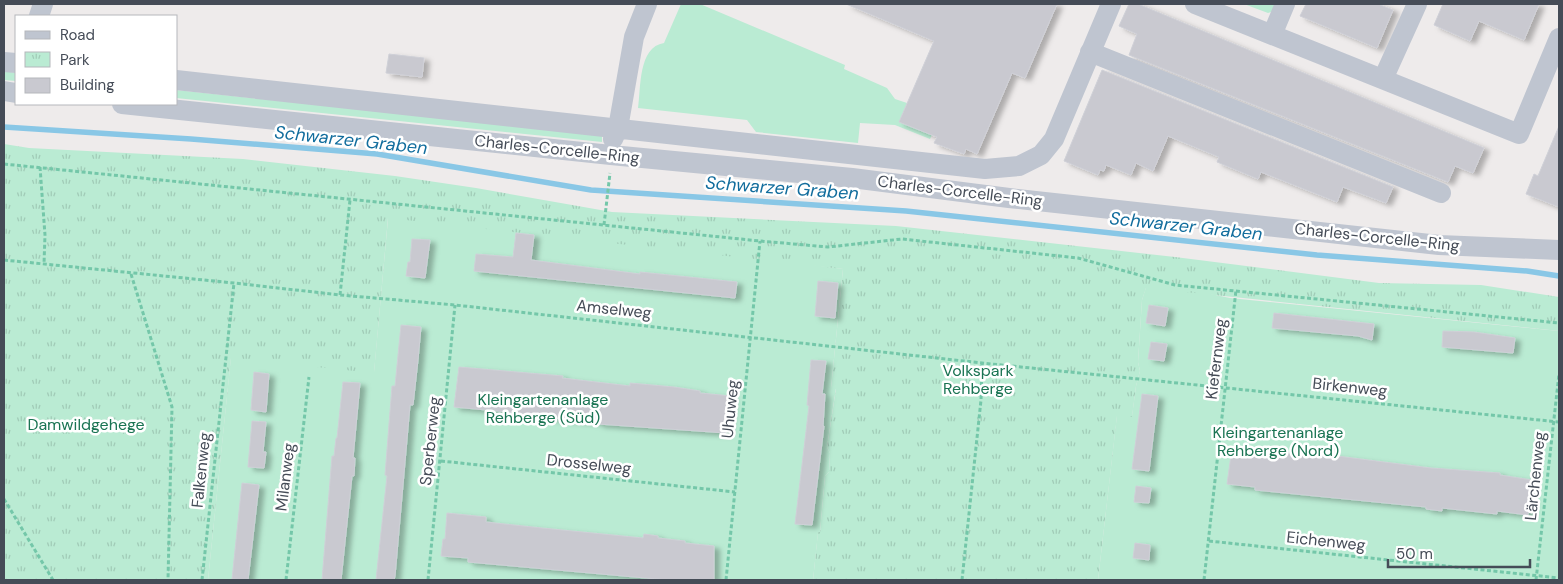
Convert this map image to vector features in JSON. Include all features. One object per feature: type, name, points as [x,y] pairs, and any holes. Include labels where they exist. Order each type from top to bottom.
[{"type":"street","points":[[611,155],[611,142],[618,128],[634,38],[647,4]]},
{"type":"street","points":[[178,80],[985,170],[1019,166],[1041,155],[1054,139],[1111,4]]},
{"type":"street","points":[[1195,4],[1519,134],[1558,44]]},
{"type":"street","points":[[1272,35],[1285,4]]},
{"type":"street","points":[[1383,79],[1417,4]]},
{"type":"street","points":[[1090,52],[1441,193]]},
{"type":"street","name":"Charles-Corcelle-Ring","points":[[132,105],[852,178],[1008,198],[1439,245],[1559,250]]},
{"type":"path","points":[[4,164],[828,247],[902,239],[912,240],[1078,258],[1174,284],[1559,323]]},
{"type":"path","points":[[40,167],[45,235],[44,264]]},
{"type":"path","points":[[604,225],[610,180]]},
{"type":"path","points":[[340,295],[350,200]]},
{"type":"path","name":"Uhuweg","points":[[726,580],[760,241]]},
{"type":"path","name":"Amselweg","points":[[4,260],[455,305],[982,363]]},
{"type":"path","points":[[131,274],[172,408],[168,580]]},
{"type":"path","name":"Falkenweg","points":[[202,580],[234,283]]},
{"type":"path","name":"Kiefernweg","points":[[1204,580],[1236,290]]},
{"type":"path","name":"Sperberweg","points":[[428,580],[455,305]]},
{"type":"path","points":[[962,580],[981,400],[982,363]]},
{"type":"path","name":"Birkenweg","points":[[982,363],[1559,422]]},
{"type":"path","name":"Lärchenweg","points":[[1536,580],[1559,374]]},
{"type":"path","name":"Milanweg","points":[[286,580],[309,377]]},
{"type":"path","name":"Drosselweg","points":[[441,461],[735,492]]},
{"type":"path","points":[[4,498],[53,580]]},
{"type":"path","name":"Eichenweg","points":[[1208,541],[1559,578]]},
{"type":"green space","points":[[681,4],[700,4],[845,65],[844,69],[887,88],[895,99],[907,103],[899,122],[932,135],[930,139],[895,125],[860,123],[858,143],[756,132],[747,120],[638,108],[642,70],[645,60],[649,52],[656,46],[664,43]]},
{"type":"green space","points":[[1244,4],[1278,4],[1268,13]]},
{"type":"green space","points":[[4,71],[15,73],[15,81],[4,80]]},
{"type":"green space","points":[[178,90],[602,135],[602,142],[178,98]]},
{"type":"green space","name":"Volkspark Rehberge","points":[[4,144],[29,148],[243,159],[395,176],[612,212],[896,226],[1175,257],[1379,283],[1481,285],[1559,297],[1559,331],[1146,288],[1142,300],[1138,362],[1140,371],[1132,417],[1117,416],[1098,580],[813,580],[825,476],[829,472],[830,453],[827,447],[836,389],[831,388],[843,269],[388,218],[374,373],[231,358],[208,580],[4,580]]},
{"type":"green space","name":"Kleingartenanlage Rehberge (Süd)","points":[[389,208],[843,269],[831,388],[836,388],[827,447],[830,453],[829,472],[825,476],[813,580],[208,580],[231,357],[374,372]]},
{"type":"green space","name":"Kleingartenanlage Rehberge (Nord)","points":[[1148,281],[1230,298],[1559,331],[1559,580],[1098,580],[1117,415],[1132,416],[1140,371],[1138,362],[1142,300]]},
{"type":"building","points":[[846,4],[1057,4],[1025,78],[1012,73],[977,154],[966,149],[964,154],[934,143],[937,137],[899,122],[934,41]]},
{"type":"building","points":[[1129,4],[1138,4],[1484,148],[1473,173],[1455,166],[1448,182],[1129,55],[1137,34],[1119,26]]},
{"type":"building","points":[[1306,4],[1378,4],[1393,10],[1377,48],[1300,16]]},
{"type":"building","points":[[1443,4],[1539,4],[1524,40],[1479,21],[1470,41],[1434,25]]},
{"type":"building","points":[[389,54],[424,58],[422,77],[386,73]]},
{"type":"building","points":[[1102,70],[1393,187],[1386,203],[1343,187],[1337,202],[1261,172],[1258,179],[1217,162],[1219,157],[1168,136],[1153,171],[1136,163],[1131,175],[1106,165],[1104,171],[1100,170],[1098,175],[1064,161]]},
{"type":"building","points":[[1559,126],[1559,207],[1526,194],[1534,174],[1538,176]]},
{"type":"building","points":[[516,233],[534,235],[531,260],[640,274],[640,272],[737,282],[735,298],[474,271],[476,254],[513,257]]},
{"type":"building","points":[[412,239],[430,240],[425,278],[406,276],[408,262],[410,262]]},
{"type":"building","points":[[818,281],[838,283],[835,318],[815,316]]},
{"type":"building","points":[[1149,305],[1168,308],[1165,326],[1146,323]]},
{"type":"building","points":[[1274,313],[1374,324],[1372,340],[1358,336],[1272,328]]},
{"type":"building","points":[[401,325],[421,327],[418,360],[413,405],[410,405],[395,576],[394,580],[376,580],[387,476],[385,475],[392,386],[395,386]]},
{"type":"building","points":[[1443,331],[1474,332],[1515,338],[1513,353],[1442,347]]},
{"type":"building","points":[[1151,342],[1167,344],[1164,361],[1148,359]]},
{"type":"building","points":[[811,360],[826,361],[822,394],[825,394],[824,426],[812,525],[795,524],[809,406],[807,405]]},
{"type":"building","points":[[459,367],[563,376],[562,378],[630,386],[630,383],[674,387],[700,391],[700,393],[731,396],[726,433],[598,424],[599,422],[541,417],[541,415],[454,407]]},
{"type":"building","points":[[254,372],[269,374],[266,412],[251,410]]},
{"type":"building","points":[[343,382],[360,383],[353,458],[355,458],[354,476],[352,476],[341,580],[322,580],[332,456],[334,456],[337,438]]},
{"type":"building","points":[[1142,394],[1158,396],[1149,471],[1132,469]]},
{"type":"building","points":[[252,421],[266,422],[263,452],[266,452],[264,468],[248,467]]},
{"type":"building","points":[[1232,448],[1257,452],[1257,450],[1337,456],[1431,468],[1500,473],[1500,475],[1532,480],[1528,515],[1497,511],[1497,514],[1442,508],[1442,511],[1426,509],[1426,507],[1255,490],[1255,487],[1227,484]]},
{"type":"building","points":[[242,483],[259,485],[248,580],[232,579]]},
{"type":"building","points":[[1136,486],[1151,488],[1149,503],[1134,502]]},
{"type":"building","points":[[447,513],[486,517],[486,522],[643,538],[644,534],[658,536],[658,538],[685,541],[685,543],[714,546],[714,580],[668,580],[468,562],[468,558],[441,556],[443,539],[445,539]]},
{"type":"building","points":[[1135,543],[1150,545],[1149,560],[1133,558]]},
{"type":"waterway","name":"Schwarzer Graben","points":[[4,127],[191,139],[377,154],[591,190],[906,211],[1317,255],[1527,271],[1559,276]]},
{"type":"park label","name":"Damwildgehege","points":[[86,424]]}]
